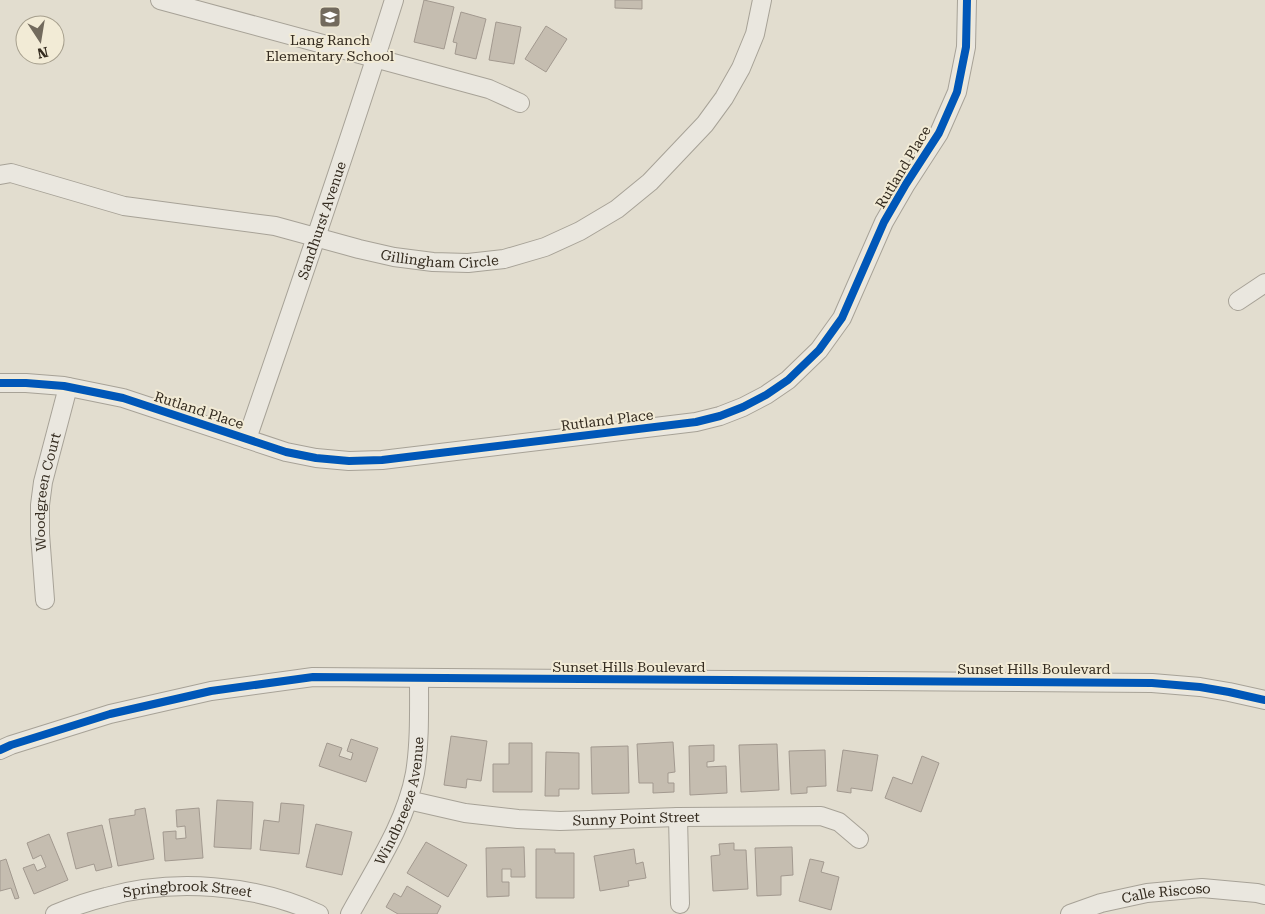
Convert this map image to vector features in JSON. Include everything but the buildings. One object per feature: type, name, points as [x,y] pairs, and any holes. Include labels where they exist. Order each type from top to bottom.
[{"type":"street","points":[[160,0],[489,89],[520,103]]},
{"type":"street","name":"Sandhurst Avenue","points":[[247,439],[316,238],[394,0]]},
{"type":"street","name":"Gillingham Circle","points":[[0,174],[11,173],[124,206],[275,226],[394,257],[433,262],[504,259],[544,247],[580,231],[616,209],[650,182],[705,124],[724,98],[741,68],[755,34],[762,0]]},
{"type":"street","name":"Rutland Place","points":[[0,383],[26,383],[68,387],[122,398],[286,452],[316,458],[349,461],[382,460],[696,422],[744,407],[788,380],[819,350],[842,318],[884,222],[939,133],[957,92],[966,47],[966,0]]},
{"type":"street","points":[[1238,301],[1265,283]]},
{"type":"street","name":"Woodgreen Court","points":[[45,600],[40,534],[40,504],[43,482],[68,387]]},
{"type":"street","name":"Sunset Hills Boulevard","points":[[0,750],[110,714],[211,691],[313,677],[1152,683],[1200,687],[1265,700]]},
{"type":"street","name":"Windbreeze Avenue","points":[[350,914],[392,839],[408,800],[415,775],[418,751],[419,678]]},
{"type":"street","name":"Sunny Point Street","points":[[408,800],[465,813],[518,819],[560,821],[678,817],[821,816],[839,822],[859,839]]},
{"type":"street","points":[[678,817],[680,904]]},
{"type":"street","name":"Springbrook Street","points":[[56,914],[108,896],[147,889],[182,886],[222,888],[261,894],[319,914]]},
{"type":"street","name":"Calle Riscoso","points":[[1070,914],[1147,893],[1202,888],[1265,895]]},
{"type":"cycle path","points":[[0,383],[64,386],[123,398],[286,452],[316,458],[349,461],[382,460],[696,422],[720,416],[743,407],[766,395],[788,380],[819,350],[842,318],[884,222],[939,133],[957,92],[966,47],[967,0]]},
{"type":"cycle path","points":[[0,750],[110,714],[211,691],[313,677],[1152,683],[1200,687],[1265,700]]},
{"type":"place","name":"Lang Ranch Elementary School","points":[[330,17]]}]
